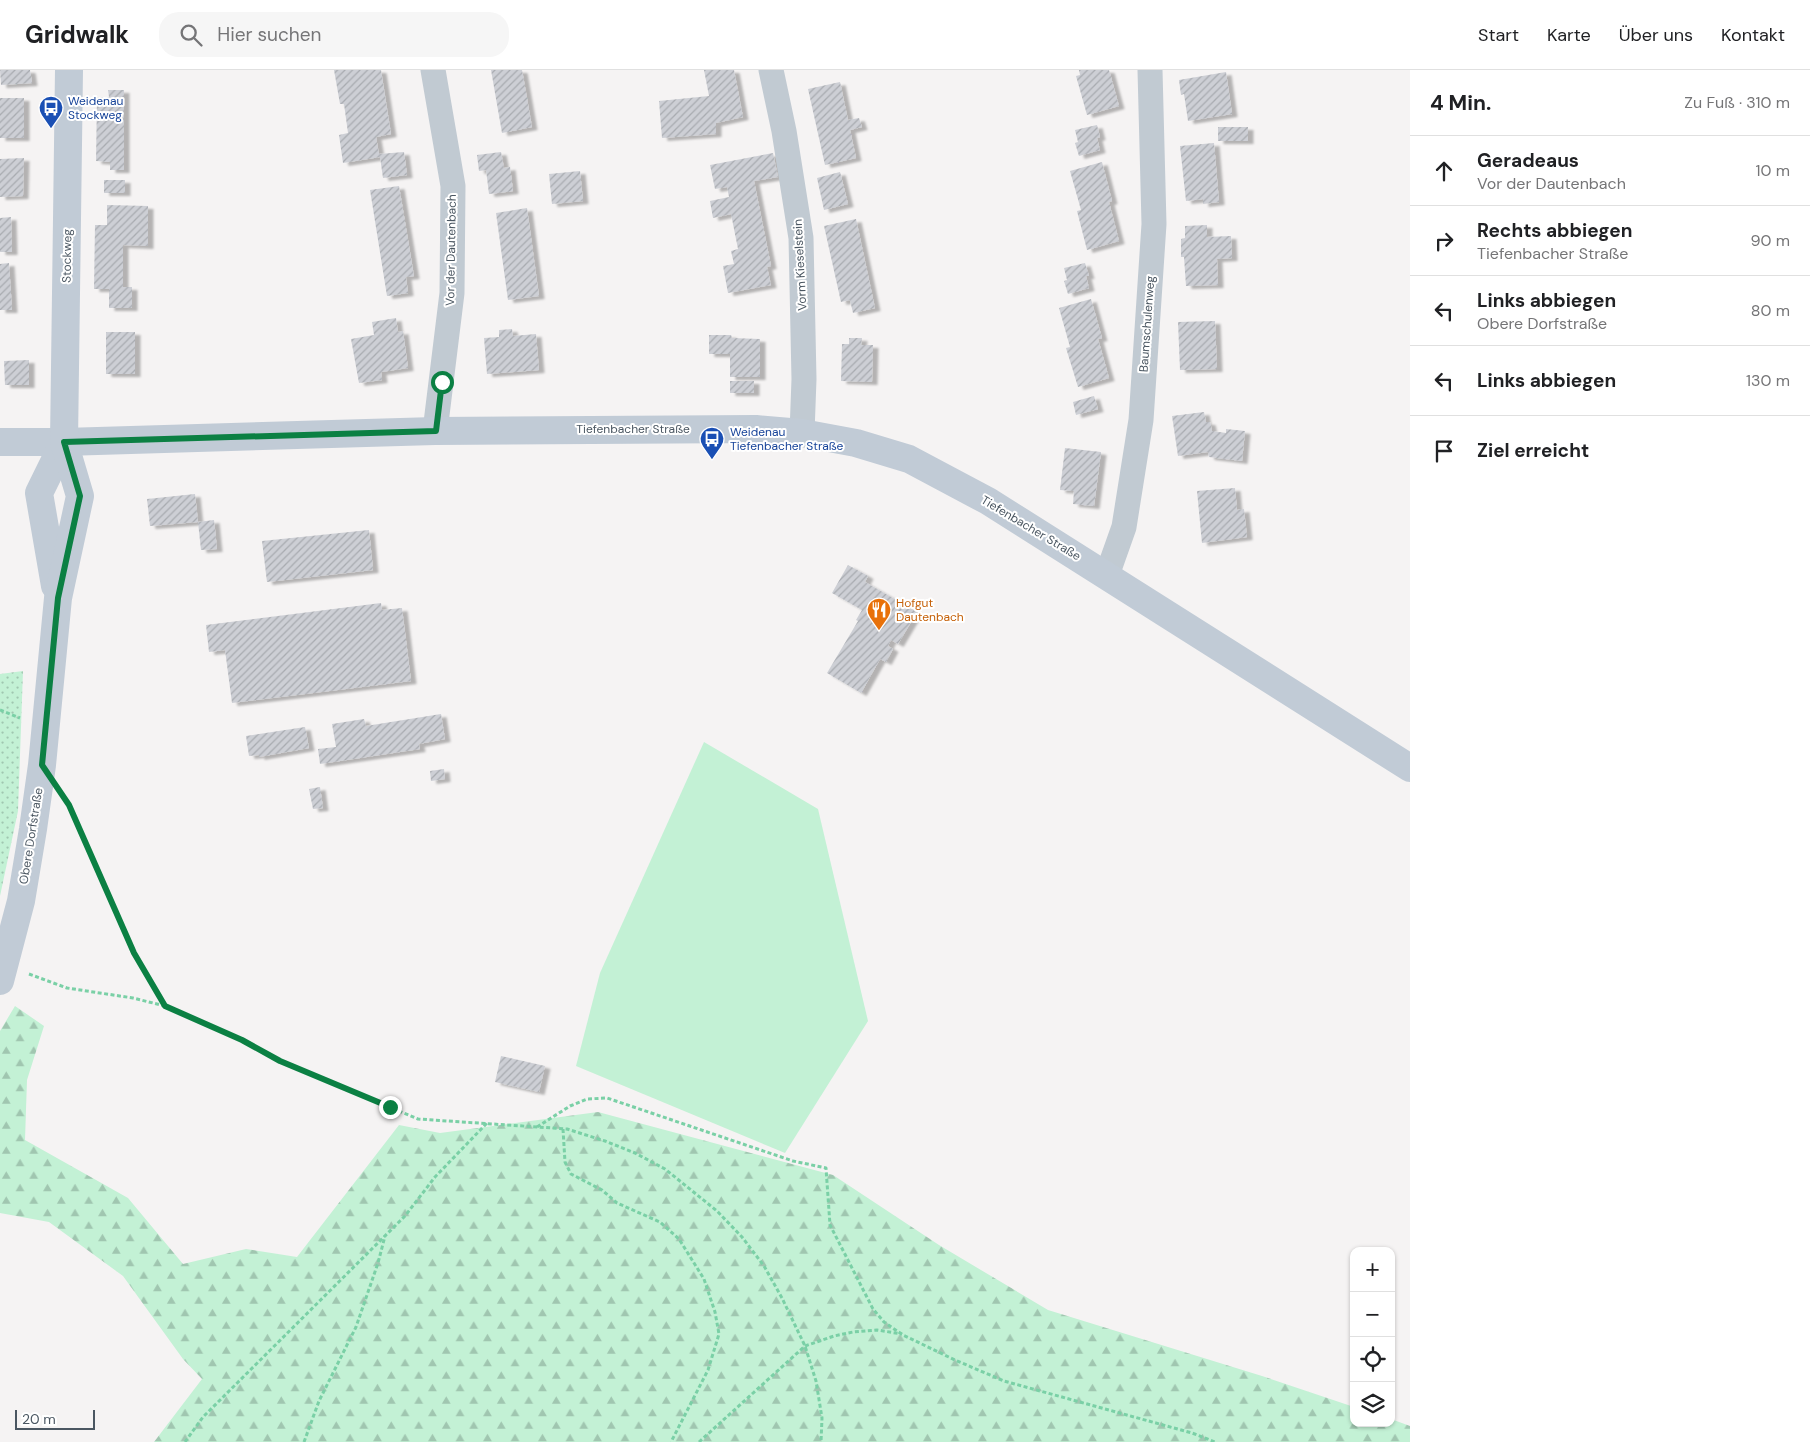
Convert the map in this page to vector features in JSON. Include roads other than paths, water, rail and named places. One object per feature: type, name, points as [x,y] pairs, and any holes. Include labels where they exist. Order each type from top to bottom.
[{"type":"street","name":"Stockweg","points":[[64,442],[69,70]]},
{"type":"street","name":"Vor der Dautenbach","points":[[433,70],[453,186],[452,293],[436,431]]},
{"type":"street","name":"Vorm Kieselstein","points":[[771,70],[784,131],[801,238],[804,379],[802,433]]},
{"type":"street","name":"Baumschulenweg","points":[[1107,575],[1124,527],[1141,420],[1154,224],[1150,70]]},
{"type":"street","name":"Tiefenbacher Straße","points":[[0,442],[64,442],[436,431],[756,429],[802,433],[856,443],[909,459],[988,501],[1410,768]]},
{"type":"street","name":"Obere Dorfstraße","points":[[58,598],[39,493],[64,442]]},
{"type":"street","name":"Obere Dorfstraße","points":[[2,973],[21,901],[33,830],[42,765],[58,598],[80,496],[64,442]]},
{"type":"place","name":"Weidenau Stockweg","points":[[51,129]]},
{"type":"place","name":"Weidenau Tiefenbacher Straße","points":[[712,460]]},
{"type":"place","name":"Hofgut Dautenbach","points":[[879,631]]}]
